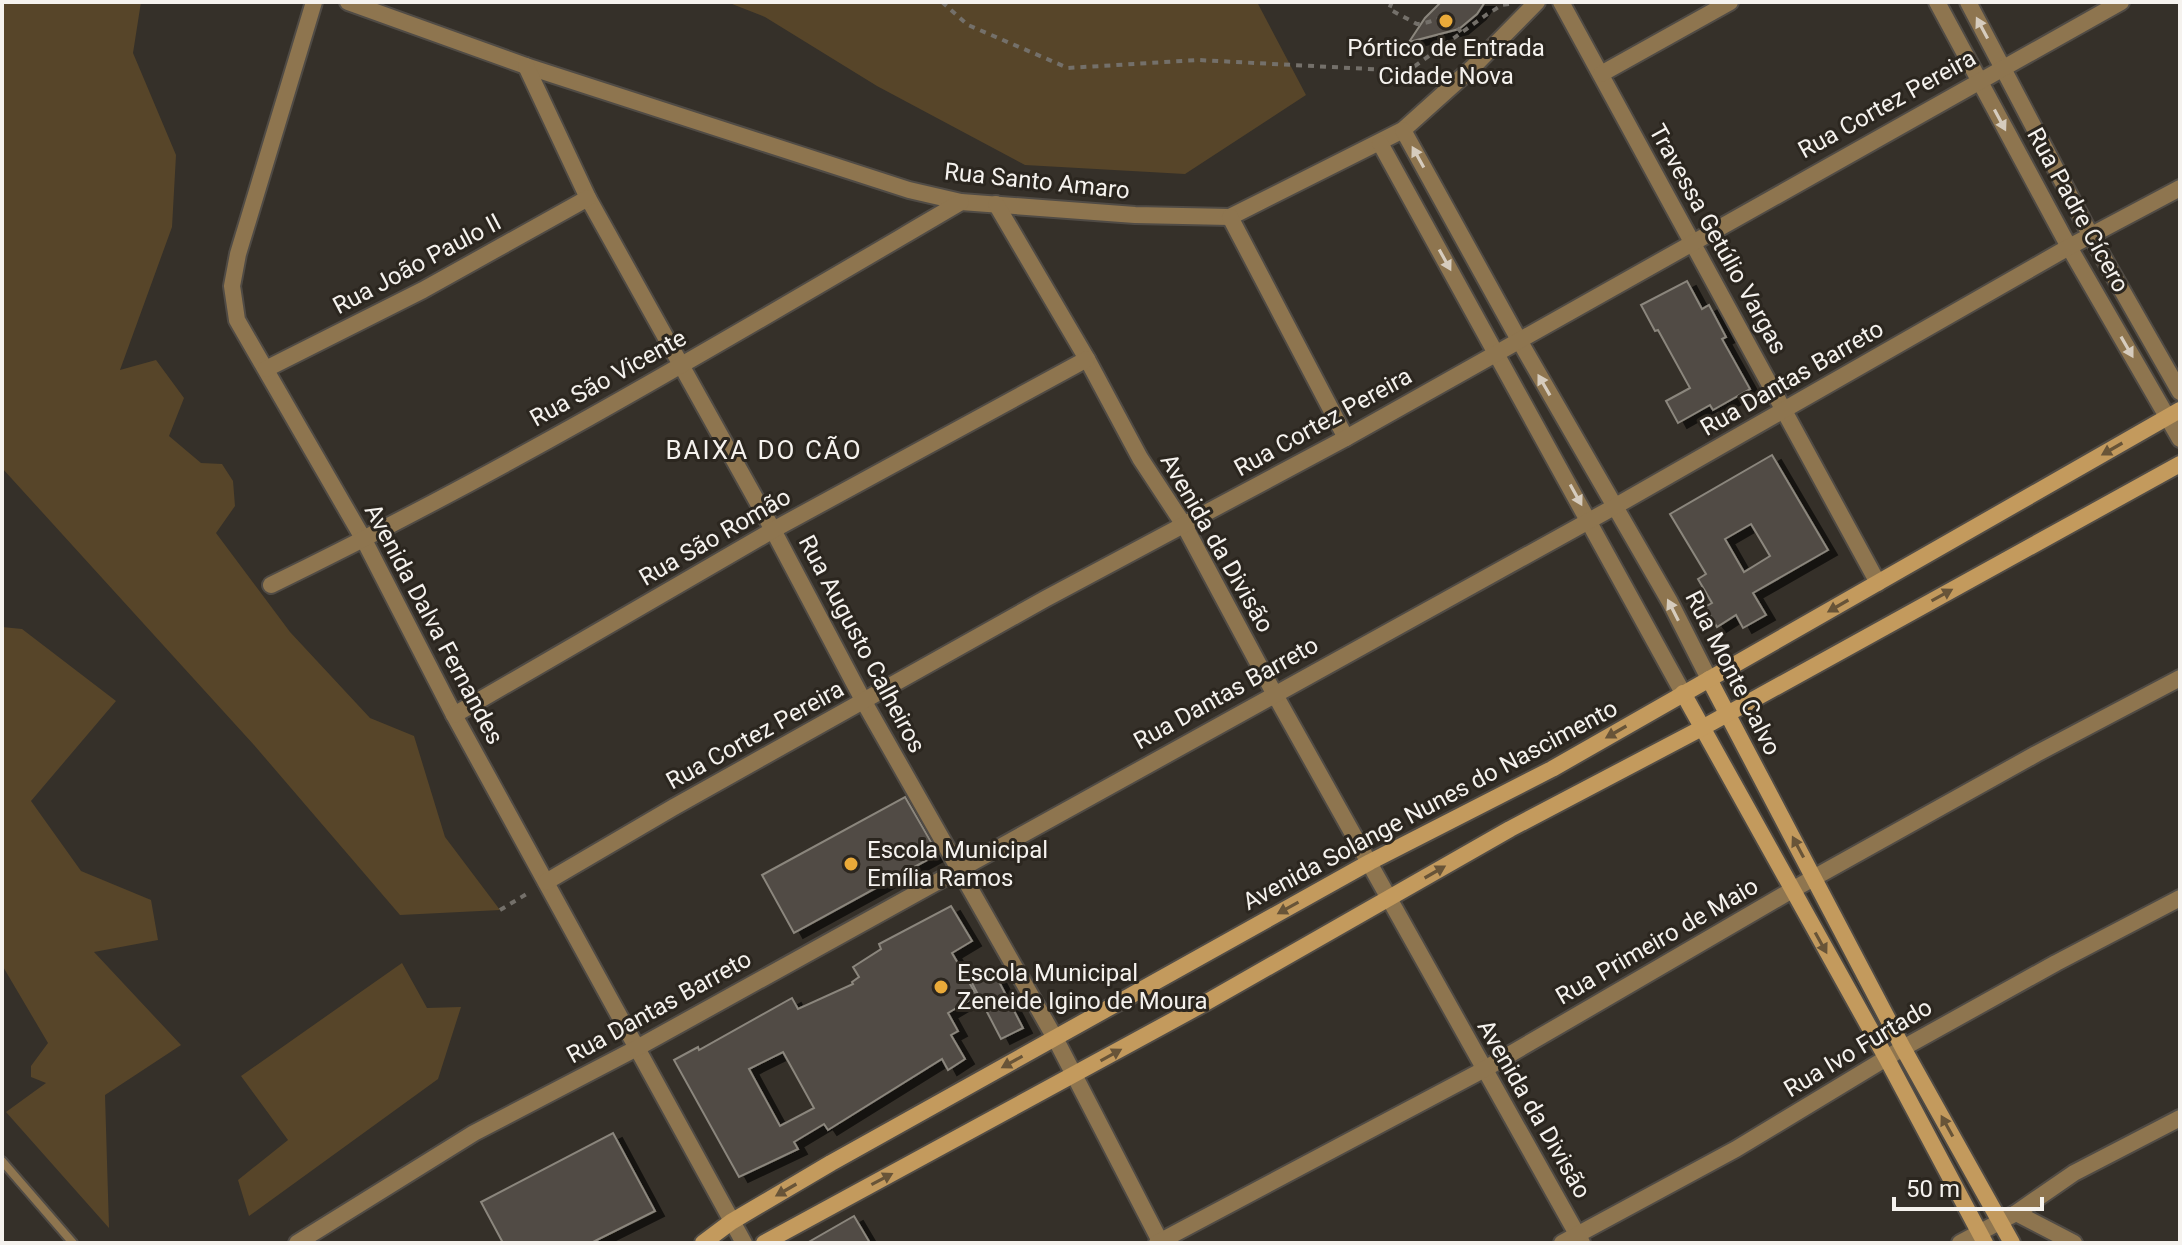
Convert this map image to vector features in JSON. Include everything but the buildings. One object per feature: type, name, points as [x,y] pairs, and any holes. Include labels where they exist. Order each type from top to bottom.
[{"type":"main road","name":"Avenida Solange Nunes do Nascimento","points":[[703,1243],[731,1222],[1055,1038],[1370,862],[1552,769],[2174,414]]},
{"type":"main road","points":[[764,1243],[1074,1075],[1510,829],[1702,728],[2180,464]]},
{"type":"main road","name":"Rua Monte Calvo","points":[[1709,679],[1903,1048],[2012,1243]]},
{"type":"main road","points":[[1683,693],[1887,1059],[1982,1238]]},
{"type":"street","name":"Avenida Dalva Fernandes","points":[[314,2],[234,271],[237,320],[364,540],[454,715],[744,1243]]},
{"type":"street","name":"Rua Santo Amaro","points":[[348,2],[526,66],[909,190],[961,202],[1135,215],[1230,217],[1403,130],[1472,68],[1534,5]]},
{"type":"street","name":"Travessa Getúlio Vargas","points":[[1561,2],[1878,583]]},
{"type":"street","points":[[1601,74],[1730,2]]},
{"type":"street","name":"Rua Padre Cícero","points":[[1937,2],[2069,247],[2174,414],[2180,439]]},
{"type":"street","name":"Rua Padre Cícero","points":[[1968,2],[2091,236],[2180,392]]},
{"type":"street","name":"Rua Cortez Pereira","points":[[546,882],[1045,599],[1346,438],[2121,2]]},
{"type":"street","name":"Rua Augusto Calheiros","points":[[526,66],[588,198],[773,530],[864,702],[1055,1038],[1159,1242]]},
{"type":"street","name":"Rua Monte Calvo","points":[[1403,130],[1519,340],[1670,602],[1709,679]]},
{"type":"street","points":[[1380,143],[1683,693]]},
{"type":"street","name":"Rua Dantas Barreto","points":[[297,1243],[474,1133],[637,1048],[1614,507],[2069,247],[2180,188]]},
{"type":"street","name":"Rua João Paulo II","points":[[266,369],[423,290],[588,198]]},
{"type":"street","name":"Rua São Vicente","points":[[271,585],[364,540],[682,365],[961,202]]},
{"type":"street","name":"Avenida da Divisão","points":[[996,204],[1087,359],[1140,458],[1184,525],[1574,1240]]},
{"type":"street","points":[[1230,217],[1346,438]]},
{"type":"street","name":"Rua São Romão","points":[[454,715],[773,530],[1087,359]]},
{"type":"street","name":"Rua Primeiro de Maio","points":[[1159,1242],[1483,1070],[1792,890],[2180,678]]},
{"type":"street","name":"Rua Ivo Furtado","points":[[1574,1240],[1736,1149],[1903,1048],[2180,898]]},
{"type":"street","points":[[1960,1243],[1982,1238],[2000,1222],[2074,1173],[2180,1118]]},
{"type":"street","points":[[2016,1213],[2074,1243]]},
{"type":"lane","points":[[2,1161],[73,1243]]},
{"type":"path","points":[[942,2],[968,25],[1068,68],[1198,60],[1408,71],[1502,5],[1534,5]]},
{"type":"path","points":[[1392,2],[1389,9],[1417,24],[1446,17],[1461,32]]},
{"type":"path","points":[[500,910],[546,882]]},
{"type":"shaded area","points":[[2,2],[141,2],[133,53],[176,155],[172,227],[120,370],[156,360],[184,398],[169,436],[201,463],[222,464],[233,481],[235,506],[216,533],[290,632],[370,718],[414,736],[445,837],[500,910],[400,915],[254,745],[2,468]]},
{"type":"shaded area","points":[[727,2],[1257,2],[1306,95],[1185,174],[1025,165],[877,86],[765,17]]},
{"type":"shaded area","points":[[2,627],[22,629],[116,701],[31,801],[81,871],[151,900],[158,940],[94,952],[181,1045],[105,1095],[109,1228],[6,1112],[46,1083],[31,1077],[31,1066],[48,1043],[2,965]]},
{"type":"shaded area","points":[[402,963],[427,1008],[461,1007],[438,1079],[249,1216],[238,1180],[288,1140],[241,1076]]},
{"type":"place","name":"Pórtico de Entrada Cidade Nova","points":[[1446,21]]},
{"type":"place","name":"Escola Municipal Emília Ramos","points":[[851,864]]},
{"type":"place","name":"Escola Municipal Zeneide Igino de Moura","points":[[941,987]]},
{"type":"district","name":"BAIXA DO CÃO","points":[[764,450]]}]
